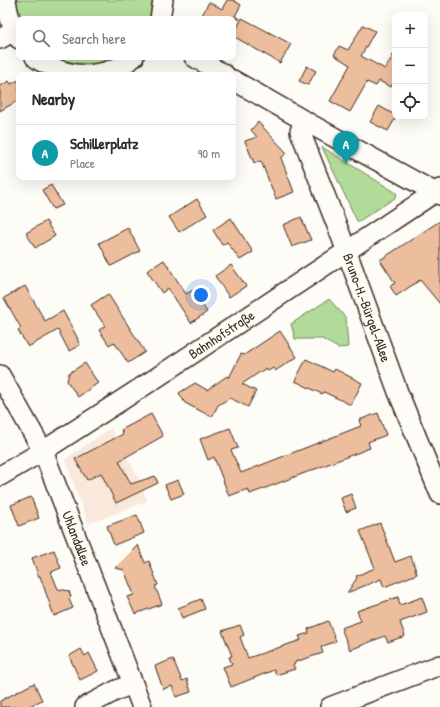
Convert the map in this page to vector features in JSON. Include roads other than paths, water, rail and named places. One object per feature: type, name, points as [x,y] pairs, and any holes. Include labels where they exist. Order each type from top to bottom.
[{"type":"street","points":[[6,0],[11,36]]},
{"type":"street","points":[[160,16],[163,0]]},
{"type":"street","points":[[40,60],[57,70],[66,72]]},
{"type":"street","points":[[105,72],[130,60]]},
{"type":"street","points":[[199,60],[220,72]]},
{"type":"street","points":[[236,82],[305,121],[439,192]]},
{"type":"street","name":"Bruno-H.-Bürgel-Allee","points":[[305,121],[300,131],[346,250],[398,392],[440,494]]},
{"type":"street","name":"Bahnhofstraße","points":[[0,476],[43,451],[174,366],[346,250],[439,192]]},
{"type":"street","name":"Uhlandallee","points":[[0,375],[43,451],[142,707]]},
{"type":"street","points":[[330,707],[440,664]]},
{"type":"street","points":[[85,707],[117,690],[133,684]]},
{"type":"place","name":"Schillerplatz","points":[[346,164]]}]
